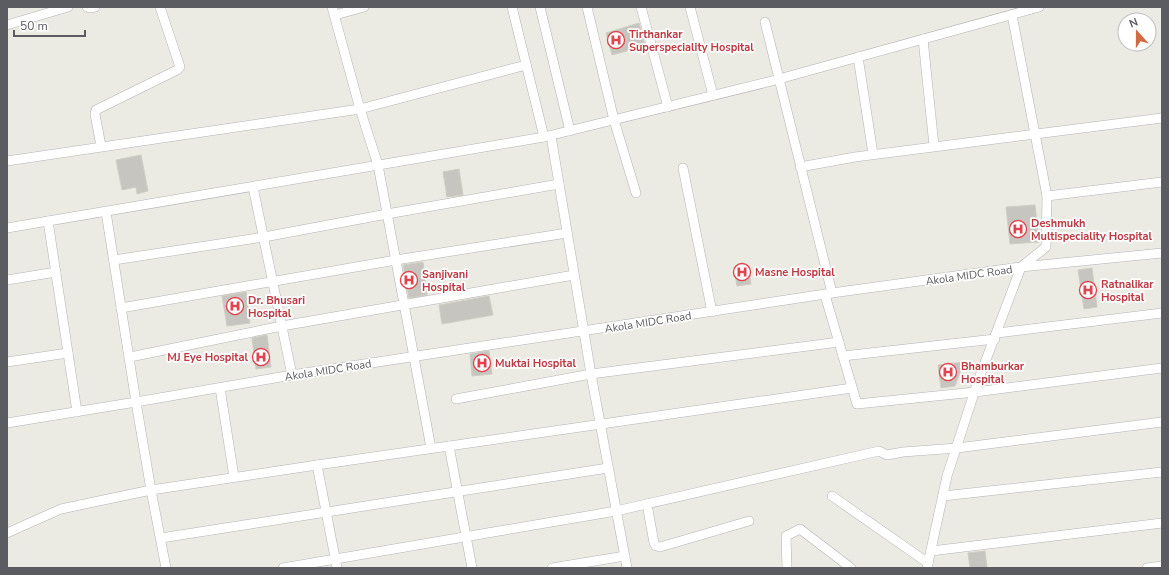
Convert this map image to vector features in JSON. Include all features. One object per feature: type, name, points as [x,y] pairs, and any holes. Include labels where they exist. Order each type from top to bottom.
[{"type":"street","points":[[7,25],[68,7]]},
{"type":"street","points":[[87,7],[95,7]]},
{"type":"street","points":[[101,146],[95,114],[96,110],[178,70],[180,67],[160,7]]},
{"type":"street","points":[[364,7],[333,11],[360,109],[378,166],[431,448]]},
{"type":"street","points":[[512,7],[526,65],[559,184],[583,331],[627,568]]},
{"type":"street","points":[[540,7],[570,131]]},
{"type":"street","points":[[587,7],[614,120],[636,193]]},
{"type":"street","points":[[641,7],[668,107]]},
{"type":"street","points":[[690,7],[713,95]]},
{"type":"street","points":[[7,228],[547,137],[768,82],[1039,7]]},
{"type":"street","points":[[832,496],[928,565],[947,476],[975,392],[1022,267],[1046,247],[1047,196],[1012,15]]},
{"type":"street","points":[[765,22],[800,167],[838,342],[857,404],[975,392],[1162,368]]},
{"type":"street","points":[[923,39],[934,146]]},
{"type":"street","points":[[858,57],[873,154]]},
{"type":"street","points":[[7,160],[360,109],[526,65]]},
{"type":"street","points":[[800,167],[873,154],[1162,118]]},
{"type":"street","points":[[683,168],[712,312]]},
{"type":"street","points":[[1047,196],[1162,182]]},
{"type":"street","points":[[114,260],[264,237],[559,184]]},
{"type":"street","points":[[253,187],[274,282],[292,375]]},
{"type":"street","points":[[106,212],[130,356],[136,402],[166,568]]},
{"type":"street","points":[[48,221],[77,412]]},
{"type":"street","points":[[122,308],[396,260],[567,233]]},
{"type":"street","name":"Akola MIDC Road","points":[[7,423],[292,375],[828,294],[1022,267],[1162,253]]},
{"type":"street","points":[[7,280],[56,272]]},
{"type":"street","points":[[130,356],[282,326],[574,276]]},
{"type":"street","points":[[843,356],[1162,313]]},
{"type":"street","points":[[456,398],[591,374],[838,342]]},
{"type":"street","points":[[7,362],[68,353]]},
{"type":"street","points":[[220,388],[234,477]]},
{"type":"street","points":[[7,533],[61,509],[151,490],[431,448],[852,388]]},
{"type":"street","points":[[283,568],[336,564],[466,537],[616,511],[879,451],[887,455],[903,452],[957,448],[1162,422]]},
{"type":"street","points":[[449,446],[472,568]]},
{"type":"street","points":[[317,465],[336,564]]},
{"type":"street","points":[[161,538],[608,468]]},
{"type":"street","points":[[943,496],[1162,472]]},
{"type":"street","points":[[647,504],[654,543],[656,546],[660,547],[749,521]]},
{"type":"street","points":[[931,551],[1162,523]]},
{"type":"street","points":[[787,568],[786,536],[800,529],[851,568]]},
{"type":"street","points":[[552,568],[625,556]]},
{"type":"street","points":[[1147,568],[1162,566]]},
{"type":"building","points":[[639,23],[645,46],[612,55],[606,33]]},
{"type":"building","points":[[141,155],[148,191],[137,194],[136,187],[122,190],[116,160]]},
{"type":"building","points":[[459,169],[463,195],[447,197],[443,172]]},
{"type":"building","points":[[1035,205],[1039,242],[1010,244],[1006,207]]},
{"type":"building","points":[[423,262],[427,295],[409,298],[403,265]]},
{"type":"building","points":[[748,265],[751,284],[737,286],[734,267]]},
{"type":"building","points":[[1092,268],[1097,307],[1084,309],[1078,270]]},
{"type":"building","points":[[246,292],[250,323],[227,326],[222,296]]},
{"type":"building","points":[[489,296],[493,315],[442,324],[439,305]]},
{"type":"building","points":[[267,335],[271,367],[256,369],[252,338]]},
{"type":"building","points":[[489,351],[492,374],[472,376],[470,354]]},
{"type":"building","points":[[964,362],[955,386],[941,388],[938,365]]},
{"type":"building","points":[[985,551],[987,568],[970,568],[968,553]]},
{"type":"place","name":"Tirthankar Superspeciality Hospital","points":[[616,40]]},
{"type":"place","name":"Deshmukh Multispeciality Hospital","points":[[1018,229]]},
{"type":"place","name":"Masne Hospital","points":[[742,272]]},
{"type":"place","name":"Sanjivani Hospital","points":[[409,280]]},
{"type":"place","name":"Ratnalikar Hospital","points":[[1088,290]]},
{"type":"place","name":"Dr. Bhusari Hospital","points":[[235,306]]},
{"type":"place","name":"MJ Eye Hospital","points":[[261,357]]},
{"type":"place","name":"Muktai Hospital","points":[[482,363]]},
{"type":"place","name":"Bhamburkar Hospital","points":[[948,372]]}]
